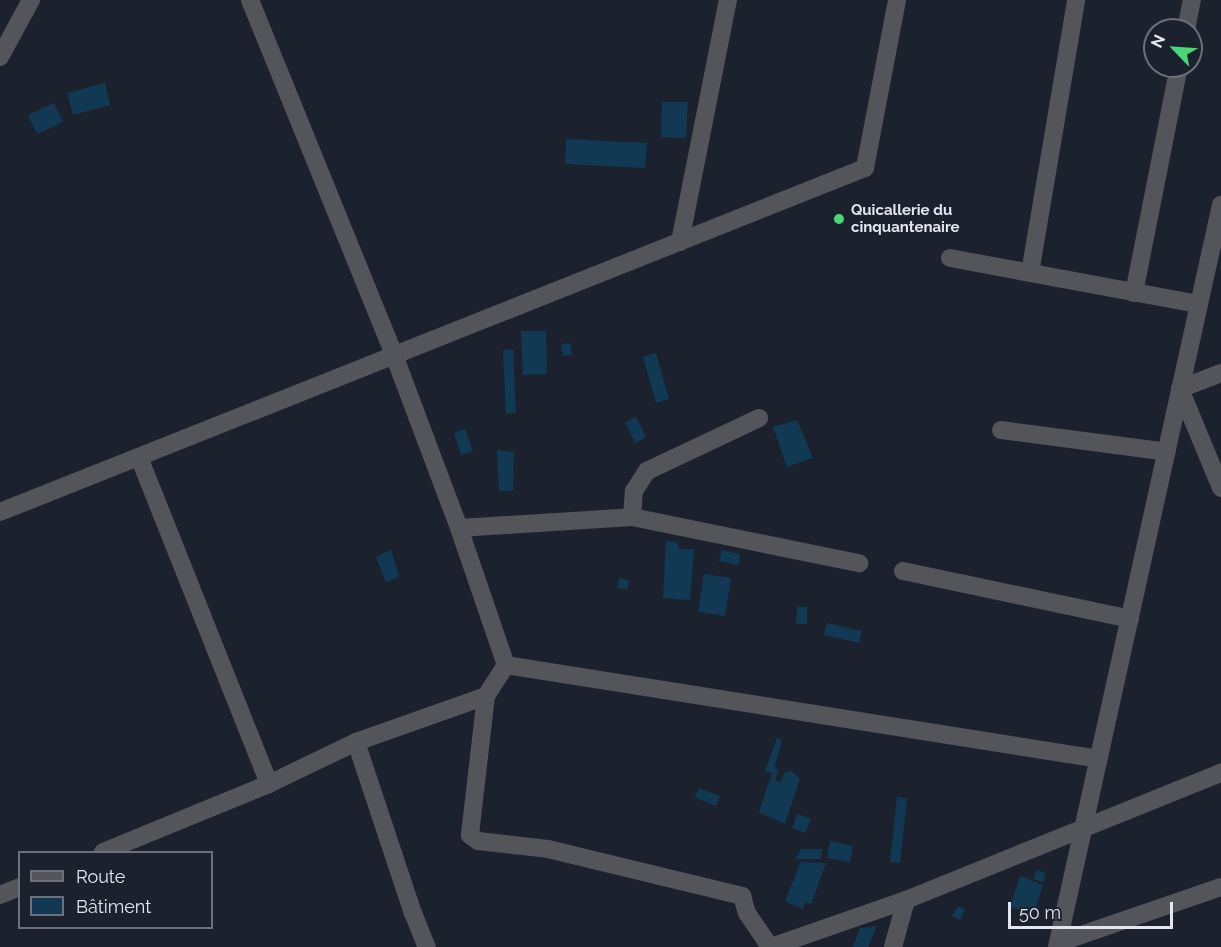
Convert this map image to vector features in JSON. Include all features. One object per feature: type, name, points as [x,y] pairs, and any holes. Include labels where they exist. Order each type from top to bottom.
[{"type":"street","points":[[0,57],[8,23],[31,0]]},
{"type":"street","points":[[250,0],[394,355],[459,528],[506,665]]},
{"type":"street","points":[[680,242],[728,0]]},
{"type":"street","points":[[0,512],[865,168],[897,0]]},
{"type":"street","points":[[1030,273],[1076,0]]},
{"type":"street","points":[[1188,18],[1192,0]]},
{"type":"street","points":[[1134,293],[1177,78]]},
{"type":"street","points":[[1058,945],[1081,829],[1099,759],[1221,205]]},
{"type":"street","points":[[950,258],[1199,304]]},
{"type":"street","points":[[1180,389],[1221,373]]},
{"type":"street","points":[[1180,389],[1221,488]]},
{"type":"street","points":[[632,517],[634,491],[647,471],[759,418]]},
{"type":"street","points":[[1001,430],[1167,452]]},
{"type":"street","points":[[139,457],[269,784]]},
{"type":"street","points":[[459,528],[632,517],[859,562]]},
{"type":"street","points":[[903,572],[1130,619]]},
{"type":"street","points":[[506,665],[486,696],[470,835],[478,841],[548,849],[742,896],[747,913],[770,947],[906,900],[1221,773]]},
{"type":"street","points":[[506,665],[1099,759]]},
{"type":"street","points":[[106,851],[269,784],[356,742],[486,696]]},
{"type":"street","points":[[356,742],[413,913],[427,947]]},
{"type":"street","points":[[1058,945],[1221,887]]},
{"type":"street","points":[[0,895],[18,888]]},
{"type":"street","points":[[893,947],[906,900]]},
{"type":"building","points":[[105,83],[110,105],[73,115],[67,93]]},
{"type":"building","points":[[662,102],[688,102],[686,138],[661,137]]},
{"type":"building","points":[[54,103],[63,122],[37,134],[28,115]]},
{"type":"building","points":[[566,139],[647,143],[645,168],[565,164]]},
{"type":"building","points":[[521,331],[546,331],[547,374],[523,375]]},
{"type":"building","points":[[570,343],[572,355],[563,356],[561,344]]},
{"type":"building","points":[[513,349],[516,413],[506,414],[503,350]]},
{"type":"building","points":[[656,353],[669,399],[656,403],[643,357]]},
{"type":"building","points":[[636,417],[646,437],[635,443],[625,422]]},
{"type":"building","points":[[797,420],[813,458],[787,467],[773,427]]},
{"type":"building","points":[[465,429],[473,451],[461,455],[454,433]]},
{"type":"building","points":[[497,450],[514,452],[513,491],[499,491]]},
{"type":"building","points":[[666,541],[677,542],[679,549],[694,549],[690,600],[663,598]]},
{"type":"building","points":[[391,550],[399,576],[386,583],[376,557]]},
{"type":"building","points":[[722,550],[740,554],[739,565],[719,561]]},
{"type":"building","points":[[704,574],[731,578],[725,616],[698,612]]},
{"type":"building","points":[[619,578],[629,580],[627,590],[617,588]]},
{"type":"building","points":[[797,607],[807,607],[807,624],[796,624]]},
{"type":"building","points":[[827,623],[862,631],[859,643],[824,635]]},
{"type":"building","points":[[777,738],[782,740],[774,768],[779,770],[775,779],[780,783],[785,772],[791,771],[800,779],[785,824],[759,812],[772,773],[765,771]]},
{"type":"building","points":[[699,788],[720,796],[716,806],[695,797]]},
{"type":"building","points":[[897,797],[907,798],[900,863],[890,862]]},
{"type":"building","points":[[797,814],[811,819],[805,833],[792,828]]},
{"type":"building","points":[[830,841],[853,846],[850,862],[827,858]]},
{"type":"building","points":[[801,849],[822,849],[821,859],[796,859]]},
{"type":"building","points":[[801,862],[826,863],[811,904],[806,902],[802,909],[785,901]]},
{"type":"building","points":[[1037,870],[1046,873],[1043,882],[1033,879]]},
{"type":"building","points":[[1020,876],[1043,885],[1033,915],[1010,907]]},
{"type":"building","points":[[958,906],[965,910],[960,920],[952,916]]},
{"type":"building","points":[[877,926],[868,947],[853,947],[860,928]]},
{"type":"place","name":"Quicallerie du cinquantenaire","points":[[839,219]]}]
